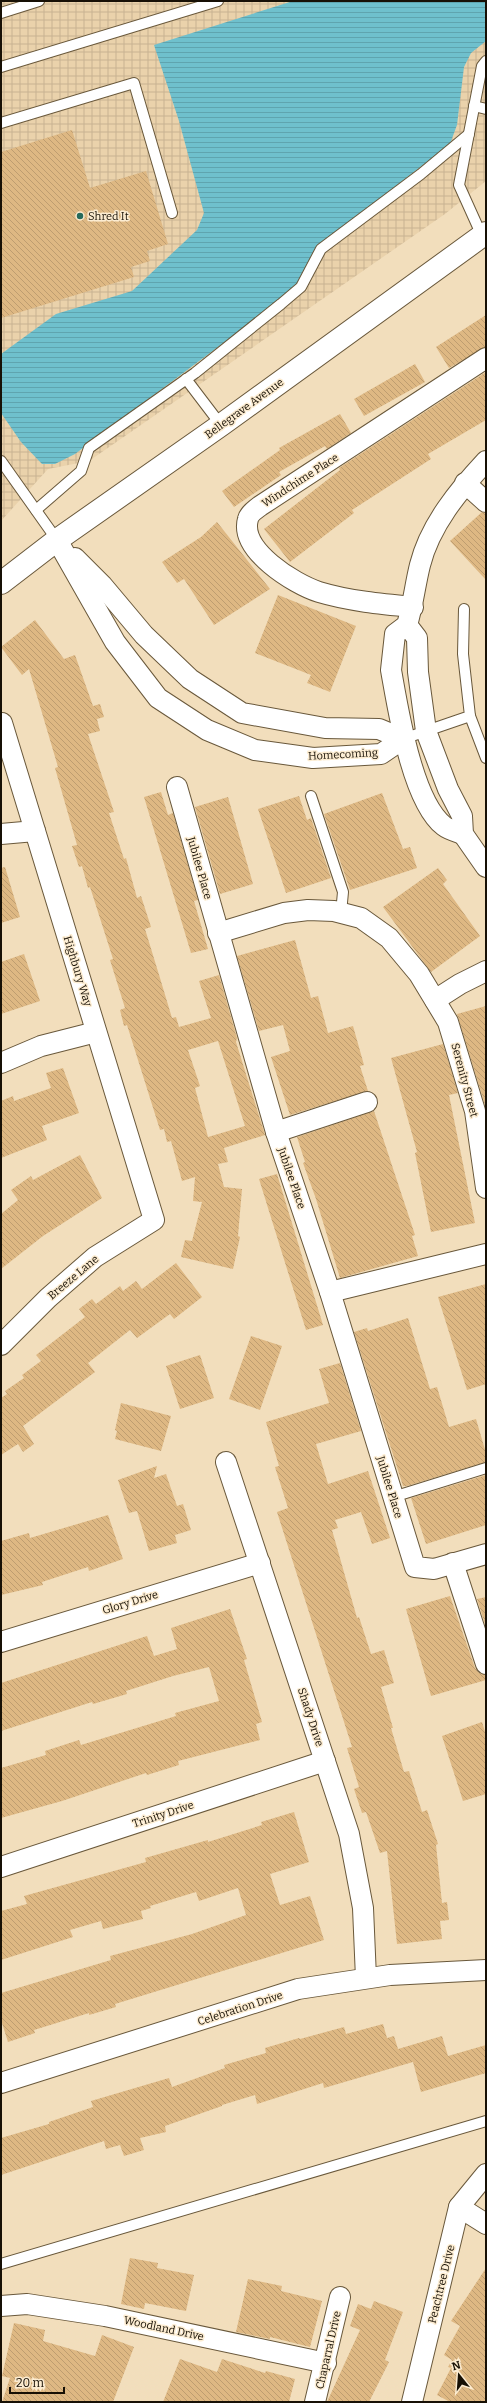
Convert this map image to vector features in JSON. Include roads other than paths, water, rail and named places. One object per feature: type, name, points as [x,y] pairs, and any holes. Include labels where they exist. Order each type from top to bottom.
[{"type":"main road","name":"Bellegrave Avenue","points":[[1,583],[57,540],[221,425],[484,235]]},
{"type":"street","name":"Windchime Place","points":[[410,616],[354,600],[318,592],[282,574],[256,551],[246,531],[248,518],[260,506],[486,358]]},
{"type":"street","points":[[463,834],[444,826],[425,800],[403,739],[391,670],[395,634],[410,616],[421,563],[435,529],[465,483],[486,461]]},
{"type":"street","points":[[465,483],[486,502]]},
{"type":"street","name":"Homecoming","points":[[57,540],[102,585],[144,635],[190,680],[239,711],[325,728],[379,729],[403,739]]},
{"type":"street","name":"Homecoming","points":[[57,540],[115,642],[158,698],[207,730],[255,750],[313,758],[381,754],[403,739]]},
{"type":"street","points":[[410,616],[417,638],[418,672],[426,731],[448,789],[462,816],[463,834],[486,867]]},
{"type":"street","points":[[225,738],[239,711]]},
{"type":"street","name":"Highbury Way","points":[[2,723],[154,1220]]},
{"type":"street","name":"Jubilee Place","points":[[177,787],[276,1132],[330,1292],[415,1567],[434,1569],[453,1563]]},
{"type":"street","points":[[1,834],[35,831]]},
{"type":"street","name":"Serenity Street","points":[[218,933],[284,913],[308,910],[341,913],[361,918],[389,938],[419,974],[448,1022],[475,1111],[486,1188]]},
{"type":"street","points":[[435,1000],[460,984],[486,971]]},
{"type":"street","points":[[1,1062],[41,1046],[96,1032]]},
{"type":"street","points":[[276,1132],[367,1102]]},
{"type":"street","name":"Breeze Lane","points":[[1,1345],[48,1298],[95,1257],[154,1220]]},
{"type":"street","points":[[330,1292],[486,1254]]},
{"type":"street","name":"Shady Drive","points":[[226,1462],[350,1834],[363,1908],[366,1978]]},
{"type":"street","points":[[486,1554],[453,1563],[486,1664]]},
{"type":"street","name":"Glory Drive","points":[[1,1642],[260,1563]]},
{"type":"street","name":"Trinity Drive","points":[[1,1867],[325,1761]]},
{"type":"street","name":"Celebration Drive","points":[[1,2083],[298,1989],[390,1975],[486,1970]]},
{"type":"street","name":"Peachtree Drive","points":[[412,2402],[459,2208],[486,2174]]},
{"type":"street","points":[[459,2208],[486,2224]]},
{"type":"street","name":"Chaparral Drive","points":[[315,2402],[326,2363],[340,2297]]},
{"type":"street","name":"Woodland Drive","points":[[1,2306],[27,2304],[106,2316],[326,2363]]},
{"type":"lane","points":[[1,13],[39,1]]},
{"type":"lane","points":[[1,67],[218,1]]},
{"type":"lane","points":[[484,235],[459,185],[482,66],[486,60]]},
{"type":"lane","points":[[1,123],[134,83],[172,214]]},
{"type":"lane","points":[[474,106],[486,109]]},
{"type":"lane","points":[[36,510],[81,471],[89,448],[186,379],[301,287],[321,249],[421,174],[468,134]]},
{"type":"lane","points":[[186,379],[221,425]]},
{"type":"lane","points":[[1,462],[57,540]]},
{"type":"lane","points":[[464,609],[463,654],[470,716],[486,758]]},
{"type":"lane","points":[[403,739],[470,716]]},
{"type":"lane","points":[[311,796],[343,892],[341,913]]},
{"type":"lane","points":[[393,1497],[486,1468]]},
{"type":"lane","points":[[1,2264],[486,2121]]},
{"type":"water","points":[[293,1],[486,1],[486,41],[471,53],[464,67],[457,125],[450,144],[316,248],[302,280],[270,308],[75,454],[55,464],[42,464],[21,442],[1,413],[1,354],[56,314],[132,291],[197,230],[204,213],[179,121],[154,45]]},
{"type":"place","name":"Shred It","points":[[80,216]]}]
